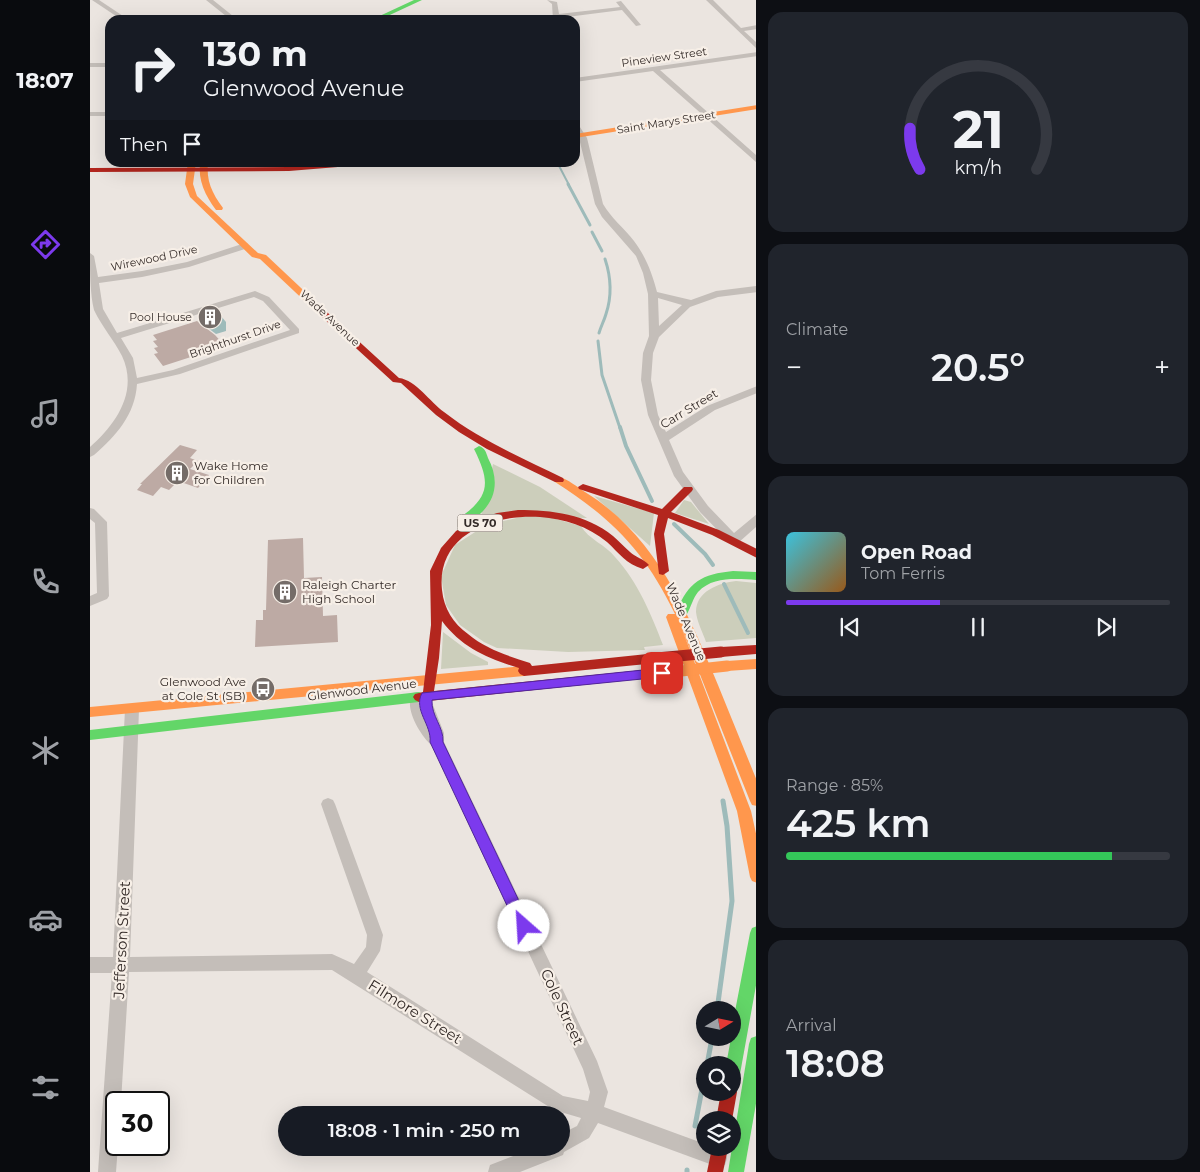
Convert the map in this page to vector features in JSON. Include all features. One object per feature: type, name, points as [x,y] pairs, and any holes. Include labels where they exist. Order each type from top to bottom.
[{"type":"main road","points":[[385,15],[419,0]]},
{"type":"main road","name":"Saint Marys Street","points":[[580,133],[756,107]]},
{"type":"main road","points":[[90,170],[166,167]]},
{"type":"main road","name":"Wade Avenue","points":[[191,167],[189,184],[194,197],[245,246],[255,255],[263,257],[396,380],[404,381],[462,431],[564,483],[597,505],[626,530],[645,550],[683,611],[756,802]]},
{"type":"main road","name":"Wade Avenue","points":[[203,167],[203,184],[210,197],[233,224],[263,252],[263,257]]},
{"type":"main road","points":[[264,167],[337,167]]},
{"type":"main road","name":"Wade Avenue","points":[[396,380],[396,385],[429,416],[451,432],[480,449],[543,480],[594,513],[621,538],[643,565],[661,594],[675,624],[740,802],[750,836],[756,877]]},
{"type":"main road","points":[[424,586],[426,567],[444,536],[478,512],[488,501],[492,478],[480,449]]},
{"type":"main road","points":[[564,483],[664,514],[734,540],[756,554]]},
{"type":"main road","points":[[664,578],[657,536],[658,528],[664,514],[688,488]]},
{"type":"main road","name":"US 70","points":[[537,668],[497,657],[474,646],[448,624],[437,601],[435,585],[437,568],[452,542],[476,525],[495,517],[514,513],[544,513],[575,520],[598,531],[629,560],[643,565]]},
{"type":"main road","points":[[734,540],[756,560]]},
{"type":"main road","points":[[683,611],[688,595],[705,580],[725,575],[756,576]]},
{"type":"main road","points":[[421,697],[437,601]]},
{"type":"main road","name":"Glenwood Avenue","points":[[90,712],[423,676],[756,649]]},
{"type":"main road","name":"Glenwood Avenue","points":[[90,735],[421,697],[756,664]]},
{"type":"main road","points":[[735,1056],[756,933]]},
{"type":"main road","points":[[736,1172],[748,1133],[756,1044]]},
{"type":"street","points":[[95,0],[118,15]]},
{"type":"street","points":[[209,0],[228,15]]},
{"type":"street","points":[[550,0],[555,3],[556,15]]},
{"type":"street","points":[[618,0],[638,25]]},
{"type":"street","points":[[709,0],[756,47]]},
{"type":"street","points":[[576,15],[624,8]]},
{"type":"street","points":[[739,30],[756,27]]},
{"type":"street","name":"Pineview Street","points":[[580,79],[756,54]]},
{"type":"street","points":[[90,65],[105,65]]},
{"type":"street","points":[[655,69],[756,161]]},
{"type":"street","points":[[90,114],[105,114]]},
{"type":"street","points":[[580,143],[599,204],[605,215],[640,256],[648,274],[652,293],[654,336],[648,354],[646,380],[653,415],[678,473],[704,509],[734,540],[756,518]]},
{"type":"street","name":"Wirewood Drive","points":[[92,280],[189,264],[245,246]]},
{"type":"street","points":[[90,256],[94,310],[117,336],[128,358],[132,382],[131,397],[126,411],[111,434],[90,453]]},
{"type":"street","points":[[654,336],[687,305],[716,294],[756,289]]},
{"type":"street","points":[[652,293],[692,304]]},
{"type":"street","name":"Brighthurst Drive","points":[[117,336],[255,294],[266,299],[296,331],[176,372],[132,382]]},
{"type":"street","name":"Carr Street","points":[[663,439],[711,408],[756,389]]},
{"type":"street","points":[[90,512],[101,522],[103,596],[90,601]]},
{"type":"street","name":"Cole Street","points":[[421,697],[417,709],[428,735],[436,742],[591,1067],[599,1092],[594,1112]]},
{"type":"street","name":"Jefferson Street","points":[[107,1172],[121,965],[132,708]]},
{"type":"street","points":[[328,804],[375,935],[376,942],[373,950],[356,975]]},
{"type":"street","name":"Filmore Street","points":[[90,966],[325,961],[340,965],[560,1104],[594,1112],[718,1159]]},
{"type":"street","points":[[570,1139],[583,1132],[594,1112]]},
{"type":"street","points":[[497,1172],[536,1156]]},
{"type":"green space","points":[[493,464],[540,487],[587,518],[481,516]]},
{"type":"green space","points":[[594,496],[654,513],[650,546]]},
{"type":"green space","points":[[684,500],[691,502],[709,524],[675,513]]},
{"type":"green space","points":[[525,516],[545,516],[581,526],[588,535],[611,553],[631,577],[649,610],[663,645],[644,647],[645,650],[568,652],[497,648],[484,642],[460,625],[446,605],[441,576],[455,545],[486,525]]},
{"type":"green space","points":[[736,581],[756,583],[756,638],[706,642],[696,612],[697,605],[704,593],[710,589]]},
{"type":"green space","points":[[443,632],[471,653],[488,662],[488,665],[441,669]]},
{"type":"water","points":[[221,316],[226,322],[226,331],[216,334],[200,322]]},
{"type":"building","points":[[197,321],[215,335],[225,346],[163,366],[154,354],[158,353],[154,348],[158,347],[153,341],[157,340],[153,335]]},
{"type":"building","name":"Wake Home for Children","points":[[180,445],[197,450],[190,458],[198,461],[190,469],[209,475],[198,488],[178,481],[169,490],[161,487],[153,496],[137,490],[142,484],[140,484]]},
{"type":"building","name":"Raleigh Charter High School","points":[[303,538],[304,578],[322,577],[323,616],[337,615],[338,642],[255,647],[256,620],[263,620],[263,610],[266,610],[268,540]]},
{"type":"waterway","points":[[560,167],[569,185]]},
{"type":"waterway","points":[[568,184],[590,225]]},
{"type":"waterway","points":[[592,232],[602,251]]},
{"type":"waterway","points":[[599,333],[608,307],[610,293],[609,273],[605,259]]},
{"type":"waterway","points":[[598,341],[602,375],[620,428]]},
{"type":"waterway","points":[[620,427],[626,446],[652,501]]},
{"type":"waterway","points":[[674,524],[705,554],[713,565]]},
{"type":"waterway","points":[[724,584],[748,633]]},
{"type":"waterway","points":[[718,1001],[732,901],[727,826],[723,801]]},
{"type":"waterway","points":[[709,1056],[711,1046]]},
{"type":"waterway","points":[[695,1126],[700,1101]]},
{"type":"traffic: fast","points":[[385,15],[419,0]]},
{"type":"traffic: fast","points":[[462,522],[481,507],[487,499],[490,490],[489,472],[479,449]]},
{"type":"traffic: fast","points":[[683,611],[694,590],[711,578],[733,575],[756,576]]},
{"type":"traffic: fast","points":[[90,735],[419,697]]},
{"type":"traffic: fast","points":[[735,1056],[756,939]]},
{"type":"traffic: fast","points":[[736,1172],[756,1050]]},
{"type":"traffic: slow","points":[[580,135],[756,107]]},
{"type":"traffic: slow","points":[[191,167],[189,184],[194,197],[255,255],[263,257],[314,305]]},
{"type":"traffic: slow","points":[[203,167],[206,187],[211,198],[219,208]]},
{"type":"traffic: slow","points":[[559,480],[590,499],[616,521],[638,544],[656,569],[672,596],[700,655],[756,798]]},
{"type":"traffic: slow","points":[[672,617],[744,811],[756,872]]},
{"type":"traffic: slow","points":[[727,666],[756,664]]},
{"type":"traffic: slow","points":[[663,673],[727,666]]},
{"type":"traffic: slow","points":[[90,712],[524,671]]},
{"type":"traffic: jam","points":[[90,170],[289,169],[320,167]]},
{"type":"traffic: jam","points":[[314,305],[396,380],[404,381],[439,413],[462,430],[491,447],[559,480]]},
{"type":"traffic: jam","points":[[583,487],[694,524],[756,553]]},
{"type":"traffic: jam","points":[[663,571],[659,545],[660,525],[668,507],[688,489]]},
{"type":"traffic: jam","points":[[428,690],[436,636],[437,603],[435,575],[437,566],[446,548],[460,534],[477,523],[497,517],[518,514],[560,516],[578,521],[595,529],[611,540],[629,558],[643,565]]},
{"type":"traffic: jam","points":[[437,602],[453,627],[463,637],[485,651],[526,666]]},
{"type":"traffic: jam","points":[[721,652],[756,649]]},
{"type":"traffic: jam","points":[[657,658],[721,652]]},
{"type":"traffic: jam","points":[[524,671],[657,658]]},
{"type":"traffic: jam","points":[[419,697],[663,673]]},
{"type":"traffic: jam","points":[[726,1111],[727,1101]]},
{"type":"traffic: jam","points":[[715,1172],[718,1156]]},
{"type":"place","name":"Pool House","points":[[210,317]]},
{"type":"place","name":"Wake Home for Children","points":[[177,473]]},
{"type":"place","name":"Raleigh Charter High School","points":[[285,592]]},
{"type":"place","name":"Glenwood Ave at Cole St (SB)","points":[[263,689]]},
{"type":"route","points":[[524,926],[436,742],[437,733],[426,708],[426,696],[662,673]]}]
